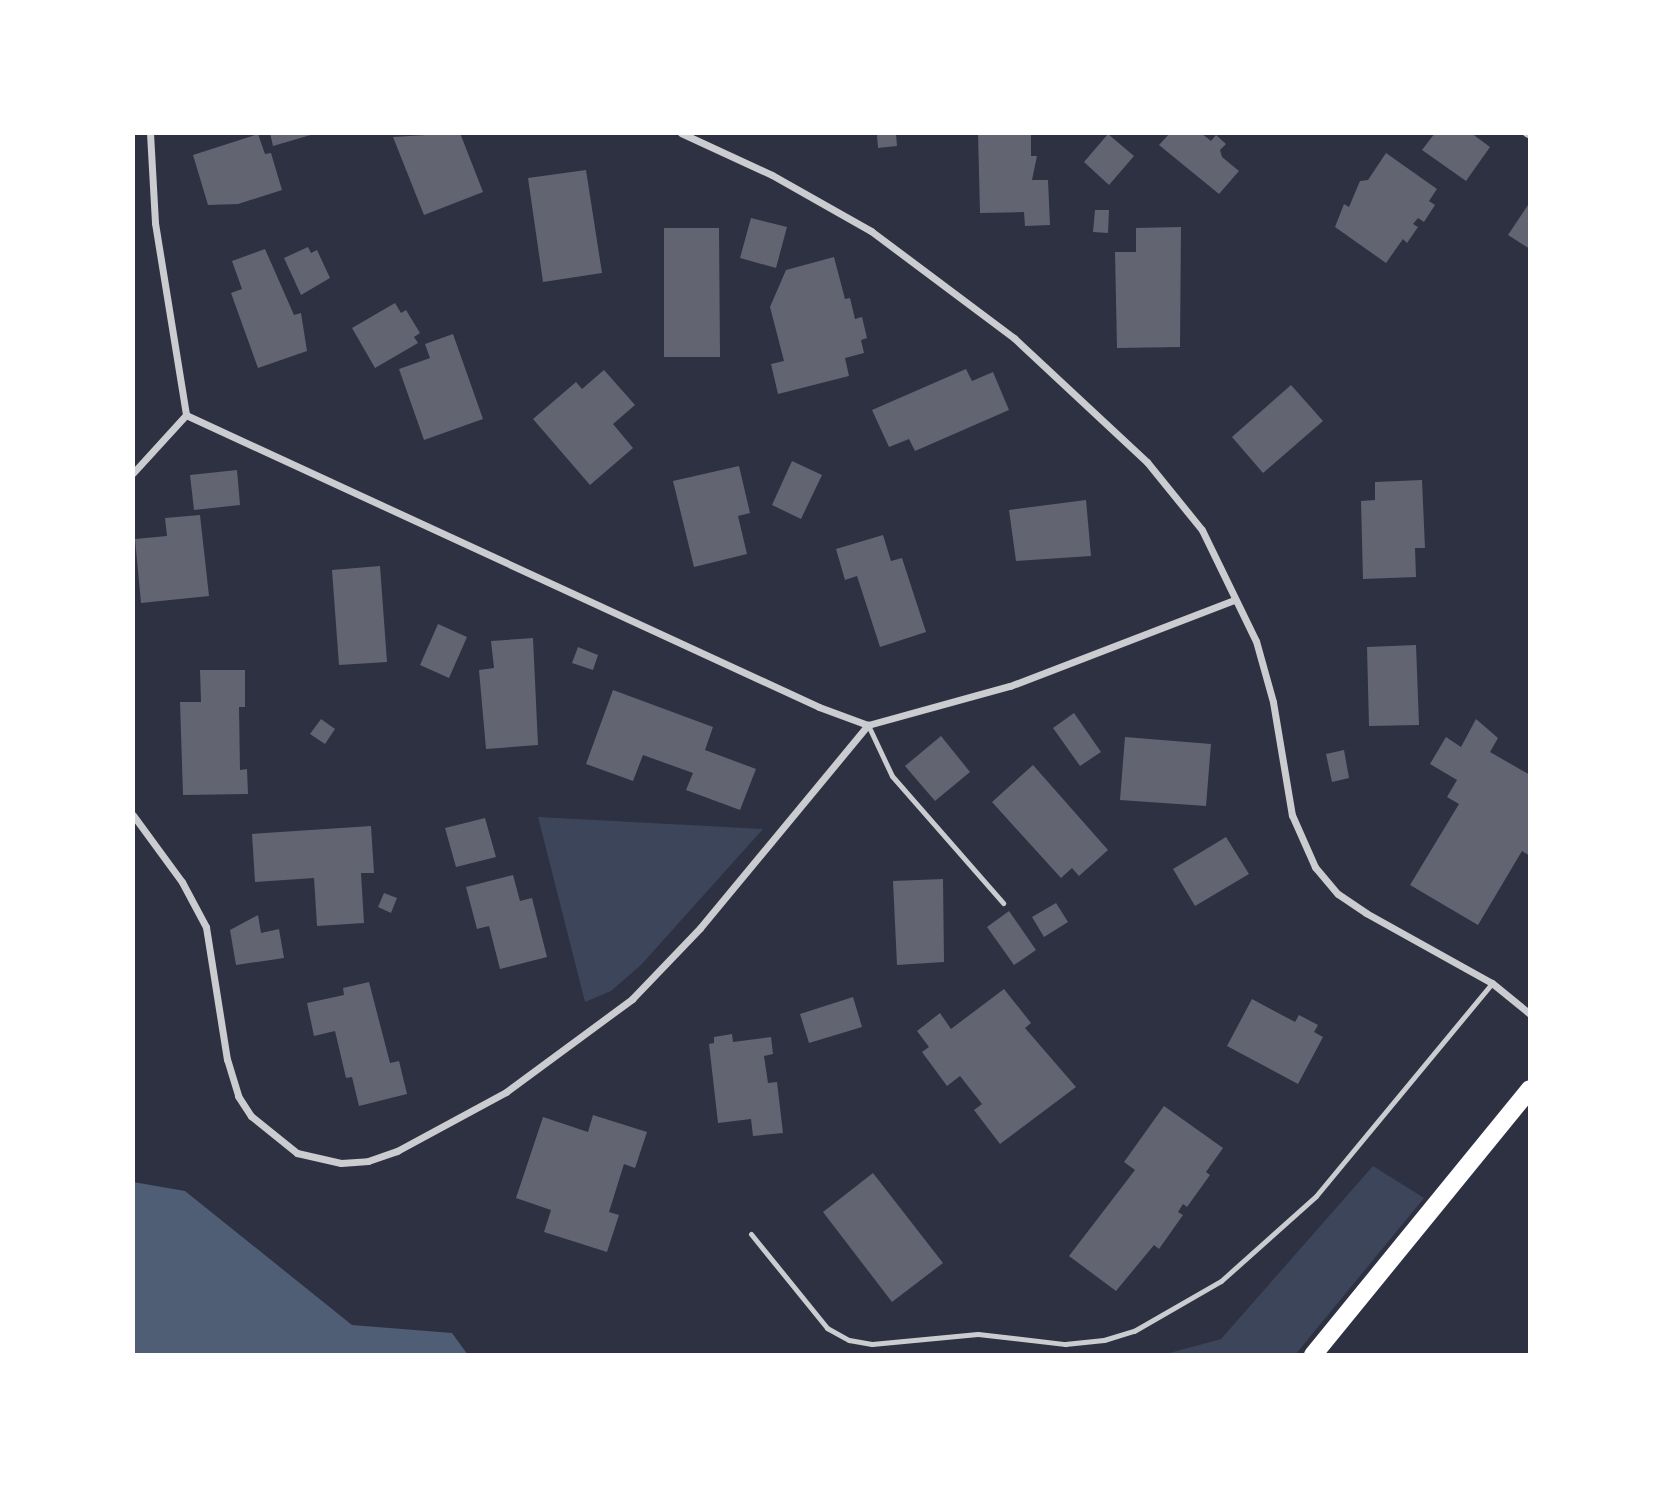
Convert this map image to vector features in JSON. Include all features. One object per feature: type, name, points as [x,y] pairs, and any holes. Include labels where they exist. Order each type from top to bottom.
[{"type":"main road","points":[[1313,1355],[1530,1089]]},
{"type":"street","points":[[150,133],[155,223],[186,415]]},
{"type":"street","points":[[681,133],[772,175],[871,231],[1014,338],[1177,493],[1202,530],[1255,641],[1273,702],[1292,815],[1315,867],[1338,894],[1366,914],[1492,983],[1530,1014]]},
{"type":"street","points":[[133,473],[186,415]]},
{"type":"street","points":[[186,415],[785,692],[868,725]]},
{"type":"street","points":[[133,815],[183,882],[206,927],[227,1059],[238,1096],[251,1116],[297,1153],[341,1163],[368,1161],[397,1151],[506,1092],[632,999],[700,928],[868,725],[1010,686],[1234,600]]},
{"type":"lane","points":[[868,725],[892,776],[1003,903]]},
{"type":"lane","points":[[751,1234],[827,1328],[849,1340],[872,1345],[978,1334],[1065,1344],[1104,1340],[1134,1331],[1221,1281],[1316,1196],[1492,983]]},
{"type":"shaded area","points":[[538,817],[763,829],[641,965],[611,991],[585,1002]]},
{"type":"shaded area","points":[[1373,1166],[1424,1198],[1295,1355],[1162,1355],[1221,1339]]},
{"type":"shaded area","points":[[133,1182],[185,1191],[352,1325],[452,1333],[468,1355],[133,1355]]},
{"type":"building","points":[[270,133],[314,133],[314,134],[273,146]]},
{"type":"building","points":[[460,133],[483,192],[424,215],[393,137]]},
{"type":"building","points":[[978,133],[1031,133],[1031,156],[1037,156],[1032,180],[1048,180],[1050,225],[1025,226],[1024,212],[980,213]]},
{"type":"building","points":[[1170,133],[1201,133],[1211,141],[1216,135],[1226,144],[1220,150],[1222,157],[1239,171],[1219,194],[1159,145]]},
{"type":"building","points":[[1435,133],[1471,133],[1490,147],[1466,181],[1422,150]]},
{"type":"building","points":[[258,134],[265,154],[271,153],[282,190],[238,204],[208,205],[193,155]]},
{"type":"building","points":[[896,134],[897,146],[878,148],[877,135]]},
{"type":"building","points":[[1108,134],[1134,156],[1109,185],[1084,162]]},
{"type":"building","points":[[1386,153],[1437,189],[1429,201],[1435,205],[1424,222],[1418,218],[1413,224],[1418,227],[1407,243],[1403,239],[1386,263],[1335,227],[1344,204],[1349,207],[1360,181],[1368,180]]},
{"type":"building","points":[[586,170],[602,273],[543,282],[528,178]]},
{"type":"building","points":[[1530,202],[1530,249],[1508,235]]},
{"type":"building","points":[[1095,210],[1109,210],[1108,233],[1093,232]]},
{"type":"building","points":[[751,218],[787,227],[776,268],[740,258]]},
{"type":"building","points":[[1181,227],[1180,347],[1117,348],[1115,252],[1136,252],[1136,228]]},
{"type":"building","points":[[664,228],[719,228],[720,357],[664,357]]},
{"type":"building","points":[[308,247],[311,253],[317,250],[330,278],[301,295],[284,258]]},
{"type":"building","points":[[265,249],[294,315],[301,313],[307,351],[258,368],[231,293],[242,289],[232,261]]},
{"type":"building","points":[[834,257],[845,299],[850,298],[855,319],[862,317],[867,338],[861,340],[864,353],[845,358],[849,376],[778,394],[771,364],[784,361],[770,307],[786,270]]},
{"type":"building","points":[[395,303],[401,313],[406,310],[420,333],[414,337],[418,343],[375,368],[352,328]]},
{"type":"building","points":[[453,334],[483,419],[424,440],[399,369],[430,358],[425,344]]},
{"type":"building","points":[[966,369],[972,381],[993,372],[1009,410],[915,451],[909,439],[889,447],[872,410]]},
{"type":"building","points":[[604,370],[635,405],[613,424],[633,448],[590,485],[533,419],[576,382],[582,389]]},
{"type":"building","points":[[1291,385],[1323,421],[1263,473],[1232,437]]},
{"type":"building","points":[[792,461],[822,475],[801,519],[772,505]]},
{"type":"building","points":[[739,466],[750,513],[738,516],[747,554],[694,567],[673,481]]},
{"type":"building","points":[[237,470],[240,505],[194,510],[190,475]]},
{"type":"building","points":[[1422,480],[1425,548],[1415,548],[1416,577],[1363,579],[1361,501],[1375,500],[1375,482]]},
{"type":"building","points":[[1086,500],[1091,556],[1016,561],[1009,510]]},
{"type":"building","points":[[200,515],[209,596],[141,603],[135,539],[167,536],[165,518]]},
{"type":"building","points":[[883,535],[891,561],[902,558],[926,632],[880,647],[857,576],[845,580],[836,549]]},
{"type":"building","points":[[380,566],[387,662],[339,665],[332,570]]},
{"type":"building","points":[[438,624],[467,637],[449,678],[420,665]]},
{"type":"building","points":[[533,638],[538,745],[486,749],[479,670],[494,668],[491,641]]},
{"type":"building","points":[[1416,645],[1419,725],[1369,726],[1367,647]]},
{"type":"building","points":[[578,647],[598,655],[593,670],[572,663]]},
{"type":"building","points":[[200,670],[245,670],[245,707],[239,707],[240,770],[247,769],[248,794],[183,795],[180,702],[201,702]]},
{"type":"building","points":[[613,690],[713,727],[705,750],[756,769],[740,810],[686,790],[693,773],[643,755],[633,781],[586,764]]},
{"type":"building","points":[[1074,713],[1101,752],[1080,766],[1053,728]]},
{"type":"building","points":[[321,719],[335,729],[325,744],[310,734]]},
{"type":"building","points":[[1476,719],[1498,738],[1490,752],[1530,775],[1530,856],[1522,851],[1478,925],[1410,885],[1459,804],[1447,797],[1457,780],[1430,764],[1446,737],[1461,747]]},
{"type":"building","points":[[941,736],[970,772],[935,801],[905,766]]},
{"type":"building","points":[[1125,737],[1211,744],[1206,806],[1120,800]]},
{"type":"building","points":[[1344,750],[1349,778],[1332,782],[1326,754]]},
{"type":"building","points":[[1033,765],[1108,850],[1079,876],[1072,868],[1061,878],[992,802]]},
{"type":"building","points":[[485,818],[496,857],[456,867],[445,828]]},
{"type":"building","points":[[371,826],[374,873],[361,873],[364,923],[317,926],[314,878],[255,882],[252,834]]},
{"type":"building","points":[[1226,837],[1249,874],[1195,906],[1173,869]]},
{"type":"building","points":[[513,875],[520,901],[532,898],[547,957],[500,969],[489,926],[477,929],[466,887]]},
{"type":"building","points":[[943,879],[944,962],[897,965],[893,881]]},
{"type":"building","points":[[384,893],[397,898],[391,913],[378,907]]},
{"type":"building","points":[[1056,903],[1068,922],[1044,937],[1032,917]]},
{"type":"building","points":[[1009,911],[1036,950],[1014,965],[987,927]]},
{"type":"building","points":[[258,915],[261,933],[279,929],[284,958],[236,965],[230,930]]},
{"type":"building","points":[[369,982],[390,1063],[399,1061],[407,1094],[359,1106],[352,1077],[346,1078],[335,1031],[314,1036],[307,1003],[344,995],[343,988]]},
{"type":"building","points":[[1004,989],[1031,1023],[1025,1028],[1076,1087],[1000,1144],[974,1110],[982,1104],[960,1076],[947,1086],[922,1052],[929,1047],[917,1031],[940,1013],[951,1029]]},
{"type":"building","points":[[853,997],[862,1027],[809,1043],[800,1014]]},
{"type":"building","points":[[1252,999],[1295,1022],[1299,1015],[1318,1025],[1314,1032],[1323,1037],[1298,1084],[1227,1046]]},
{"type":"building","points":[[732,1034],[733,1042],[771,1037],[773,1054],[764,1056],[768,1083],[777,1082],[783,1133],[753,1136],[751,1119],[718,1123],[709,1044],[714,1043],[714,1037]]},
{"type":"building","points":[[1164,1106],[1223,1148],[1206,1172],[1210,1175],[1187,1207],[1183,1204],[1178,1212],[1183,1215],[1159,1249],[1154,1245],[1116,1291],[1069,1256],[1135,1170],[1124,1162]]},
{"type":"building","points":[[593,1115],[647,1132],[635,1168],[624,1164],[609,1212],[619,1215],[607,1252],[544,1232],[551,1210],[516,1198],[543,1117],[588,1132]]},
{"type":"building","points":[[873,1173],[943,1263],[892,1302],[823,1212]]}]
